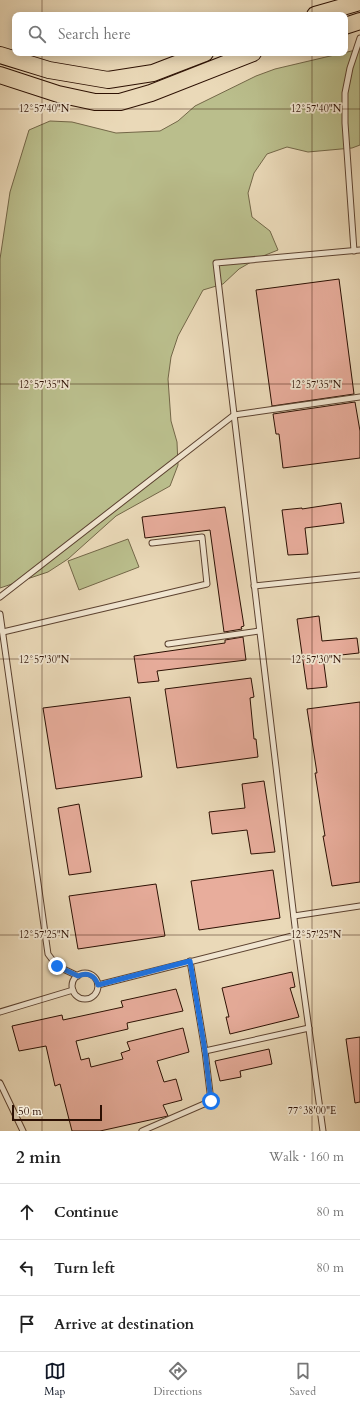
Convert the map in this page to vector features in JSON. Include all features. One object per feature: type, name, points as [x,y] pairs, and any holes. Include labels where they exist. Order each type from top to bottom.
[{"type":"main road","points":[[325,12],[360,2]]},
{"type":"main road","points":[[348,25],[360,22]]},
{"type":"main road","points":[[0,55],[49,70],[108,80],[153,73],[197,56]]},
{"type":"main road","points":[[0,75],[58,94],[95,102],[120,102],[151,93],[245,56]]},
{"type":"lane","points":[[323,1131],[296,935],[216,263],[357,250],[345,123],[345,92],[350,68],[360,38]]},
{"type":"lane","points":[[0,597],[234,415],[360,397]]},
{"type":"lane","points":[[2,632],[207,584],[202,537],[152,543]]},
{"type":"lane","points":[[254,586],[360,575]]},
{"type":"lane","points":[[0,614],[48,954],[57,966],[78,976]]},
{"type":"lane","points":[[168,644],[259,631]]},
{"type":"lane","points":[[294,916],[360,906]]},
{"type":"lane","points":[[98,985],[296,935]]},
{"type":"lane","points":[[142,1131],[211,1101],[205,1051],[190,961]]},
{"type":"lane","points":[[82,974],[94,977],[98,985],[96,993],[90,998],[86,999],[78,997],[73,990],[73,982],[82,974]]},
{"type":"lane","points":[[0,1012],[73,990]]},
{"type":"lane","points":[[205,1051],[309,1028]]},
{"type":"lane","points":[[0,1083],[23,1131]]},
{"type":"green space","points":[[360,49],[360,145],[352,148],[308,152],[287,147],[267,154],[254,173],[248,193],[252,217],[270,231],[278,250],[258,258],[239,269],[223,284],[203,290],[178,336],[171,357],[168,379],[171,421],[177,442],[178,465],[170,486],[116,516],[68,559],[48,572],[0,588],[0,259],[10,192],[29,130],[50,121],[72,122],[116,133],[160,131],[178,121],[195,106],[256,76],[275,69],[330,56],[348,56],[348,52]]},
{"type":"green space","points":[[128,539],[139,567],[79,590],[68,561]]},
{"type":"building","points":[[339,279],[354,394],[272,406],[256,290]]},
{"type":"building","points":[[355,402],[360,431],[360,458],[283,468],[279,434],[276,434],[273,414]]},
{"type":"building","points":[[341,503],[344,523],[305,528],[308,554],[288,555],[282,510],[302,509]]},
{"type":"building","points":[[225,507],[244,626],[241,627],[242,629],[224,632],[210,530],[145,538],[142,517]]},
{"type":"building","points":[[319,616],[322,641],[357,638],[359,653],[323,657],[327,687],[307,689],[297,619]]},
{"type":"building","points":[[243,637],[246,660],[157,671],[159,681],[138,683],[134,656],[225,643],[225,640]]},
{"type":"building","points":[[251,678],[254,697],[250,698],[254,739],[256,739],[258,757],[177,768],[165,689]]},
{"type":"building","points":[[130,697],[142,777],[56,789],[43,708]]},
{"type":"building","points":[[360,702],[360,882],[332,886],[323,836],[325,836],[307,709]]},
{"type":"building","points":[[264,781],[275,852],[251,854],[247,830],[212,834],[209,812],[245,808],[242,784]]},
{"type":"building","points":[[79,804],[91,872],[69,875],[58,808]]},
{"type":"building","points":[[273,870],[280,918],[199,930],[191,881]]},
{"type":"building","points":[[156,884],[165,936],[78,949],[69,896]]},
{"type":"building","points":[[292,972],[295,987],[290,988],[299,1017],[230,1034],[226,1017],[229,1017],[222,988]]},
{"type":"building","points":[[176,989],[183,1011],[127,1023],[128,1029],[76,1041],[81,1060],[89,1058],[91,1067],[123,1059],[121,1053],[130,1050],[127,1042],[183,1028],[189,1052],[157,1061],[164,1082],[176,1079],[182,1100],[163,1105],[168,1116],[100,1131],[72,1131],[60,1084],[55,1086],[46,1046],[19,1051],[12,1026],[62,1015],[63,1020],[123,1007],[121,1001]]},
{"type":"building","points":[[360,1037],[360,1102],[355,1103],[346,1039]]},
{"type":"building","points":[[269,1049],[272,1064],[240,1071],[241,1077],[220,1081],[215,1061]]},
{"type":"route","points":[[57,966],[78,976],[82,974],[90,975],[94,977],[98,985],[190,961],[205,1051],[211,1101]]}]
